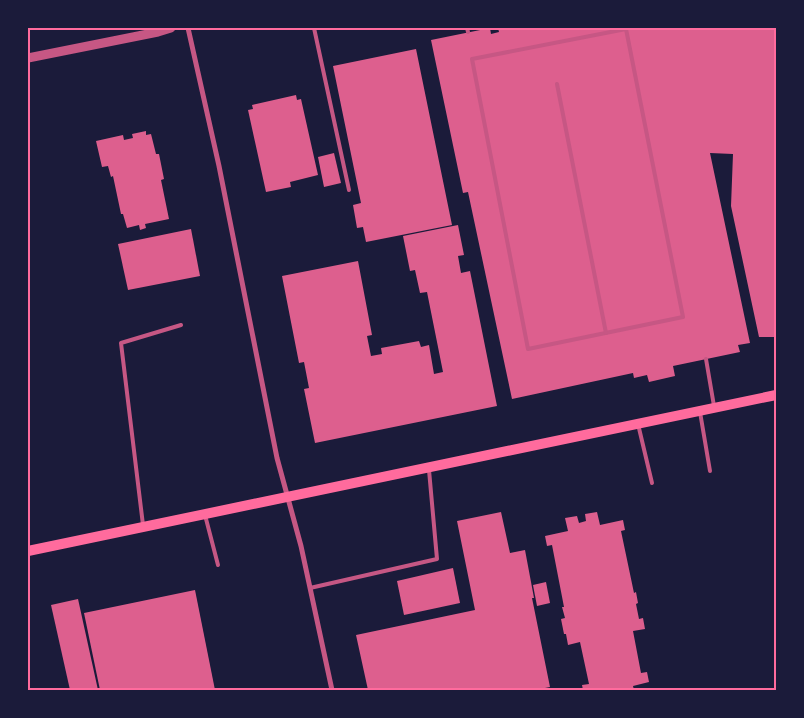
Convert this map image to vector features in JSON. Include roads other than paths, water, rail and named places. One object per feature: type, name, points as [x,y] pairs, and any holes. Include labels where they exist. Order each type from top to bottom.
[{"type":"main road","points":[[28,552],[776,395]]},
{"type":"street","points":[[28,58],[171,28]]},
{"type":"street","points":[[188,28],[219,166],[276,458],[301,546],[332,690]]},
{"type":"lane","points":[[314,28],[348,190]]},
{"type":"lane","points":[[626,29],[683,318],[606,333],[528,349],[472,60],[626,29]]},
{"type":"lane","points":[[557,84],[606,333]]},
{"type":"lane","points":[[144,527],[121,343],[181,325]]},
{"type":"lane","points":[[706,359],[715,408]]},
{"type":"lane","points":[[700,411],[710,471]]},
{"type":"lane","points":[[638,424],[652,483]]},
{"type":"lane","points":[[310,588],[437,559],[428,467]]},
{"type":"lane","points":[[205,515],[218,565]]}]
